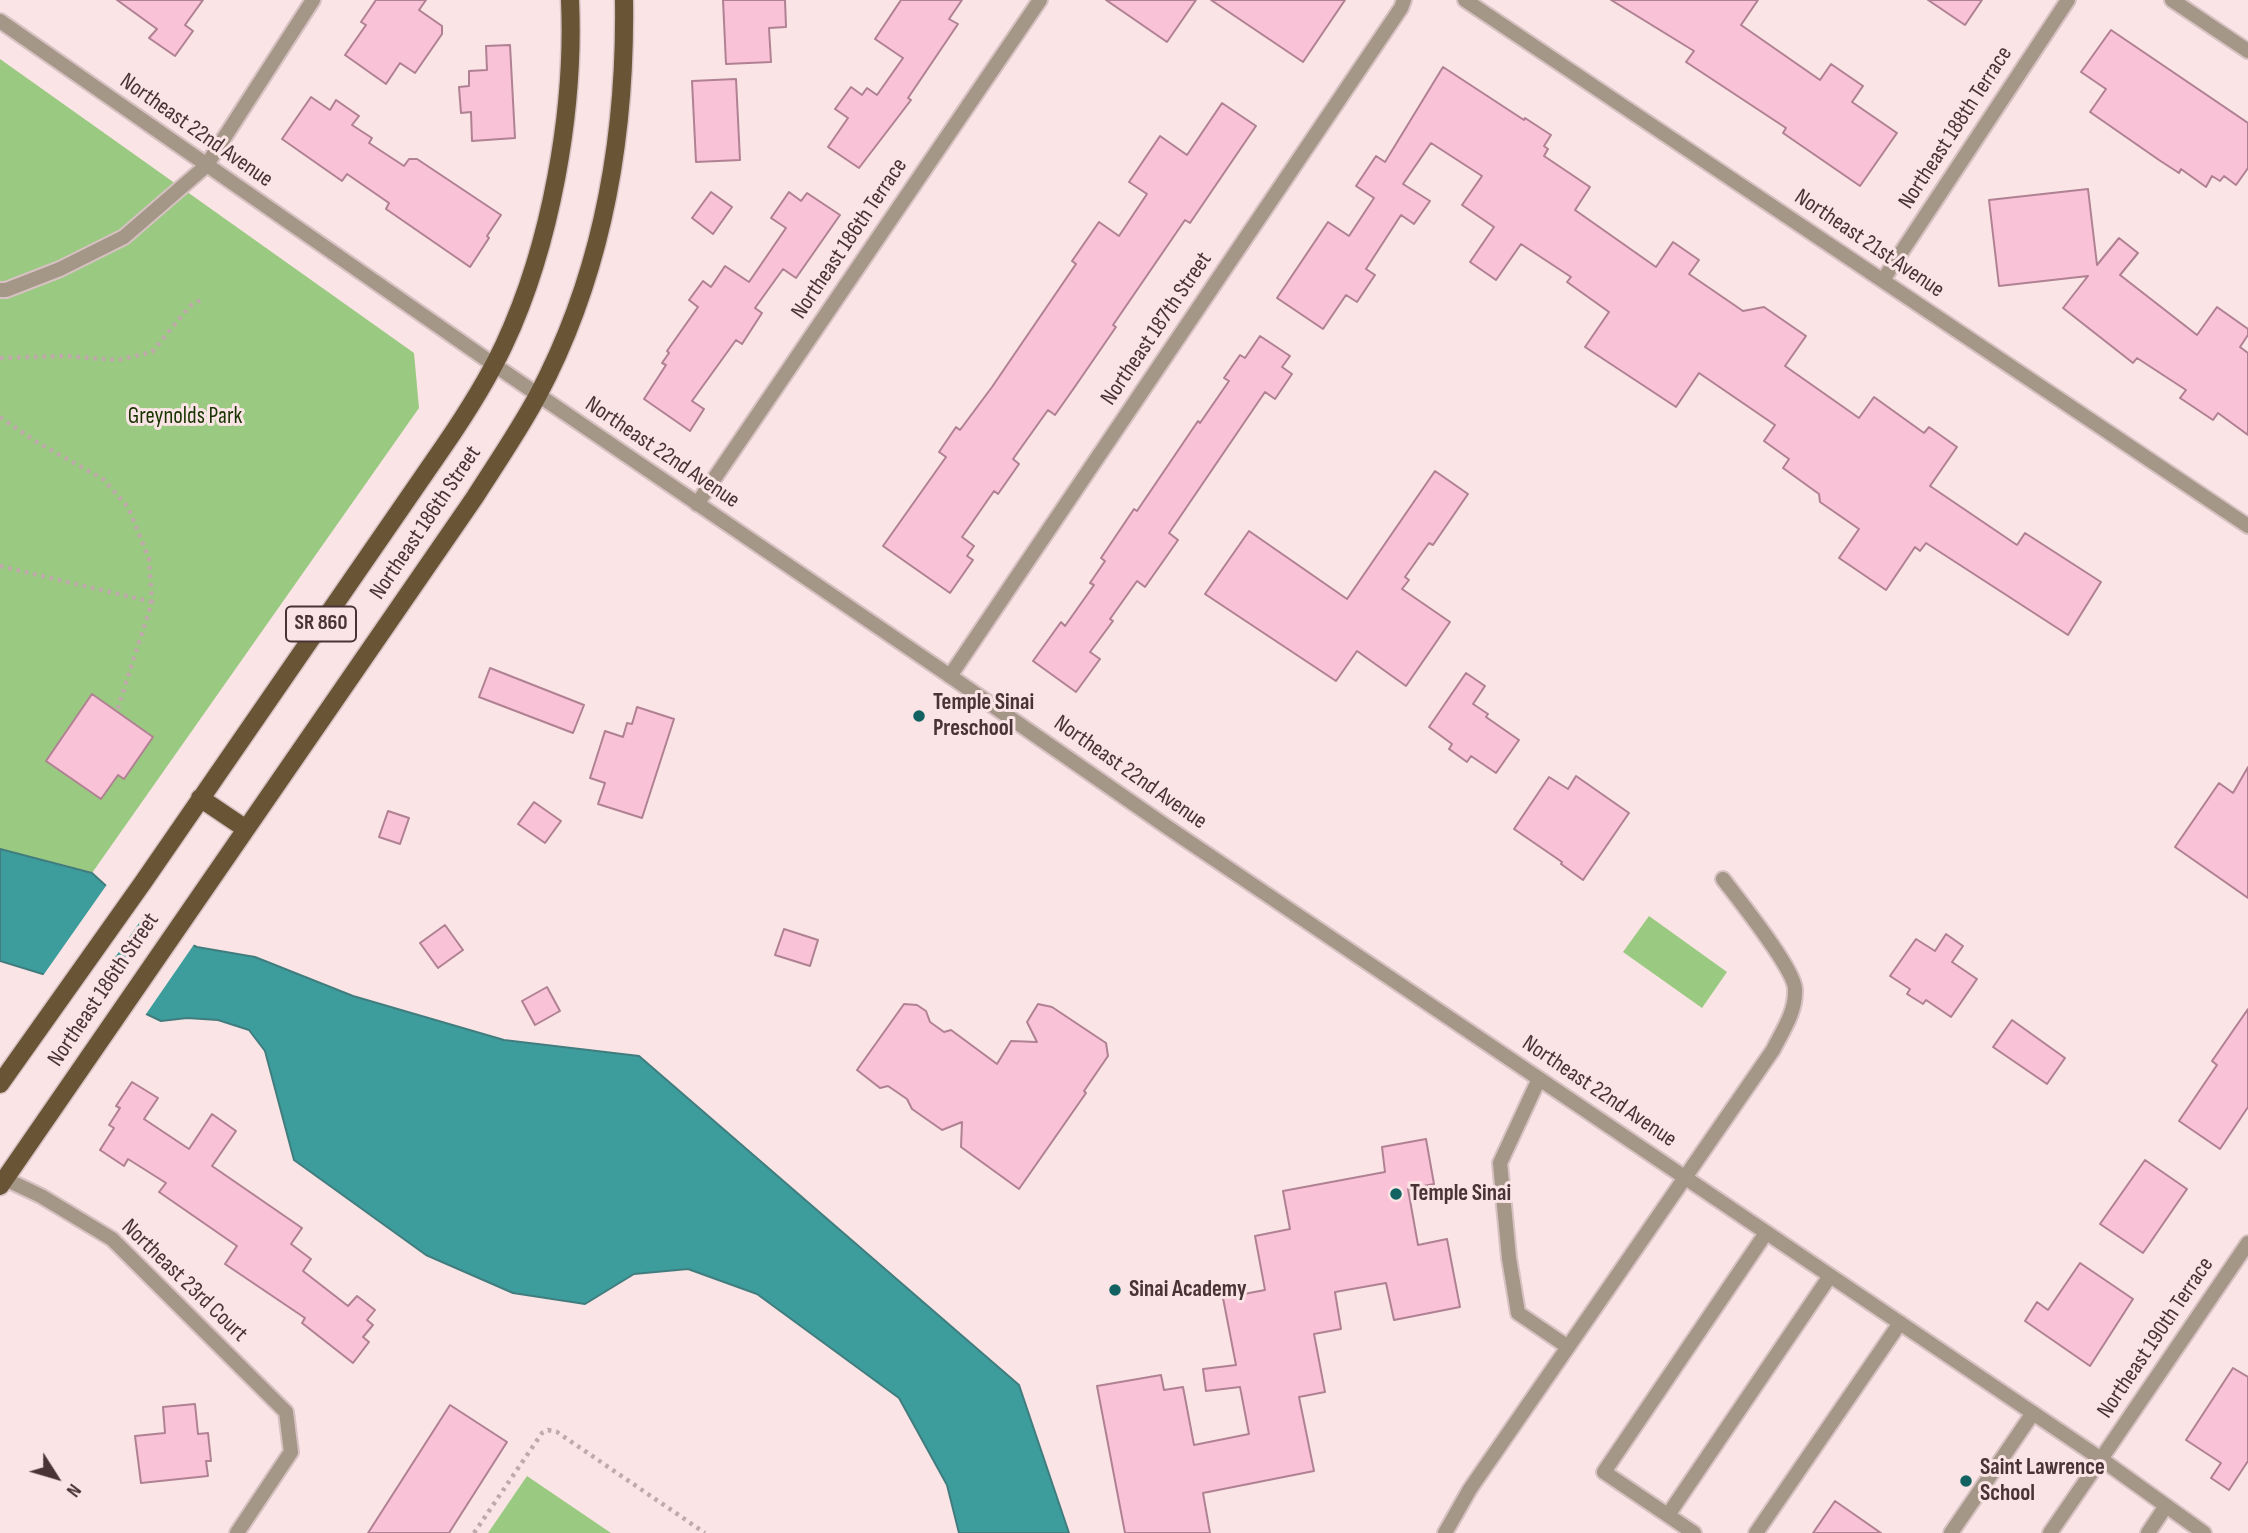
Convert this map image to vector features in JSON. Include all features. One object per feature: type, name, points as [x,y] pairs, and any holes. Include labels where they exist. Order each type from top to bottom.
[{"type":"main road","name":"Northeast 186th Street","points":[[0,1084],[144,881],[449,438],[472,404],[493,365],[523,297],[540,241],[556,172],[570,74],[570,0]]},
{"type":"main road","name":"Northeast 186th Street","points":[[2,1183],[475,497],[538,395],[570,322],[600,230],[624,80],[624,0]]},
{"type":"main road","points":[[200,798],[246,829]]},
{"type":"street","points":[[0,290],[60,270],[124,237],[206,166],[313,0]]},
{"type":"street","name":"Northeast 186th Terrace","points":[[697,504],[1040,0]]},
{"type":"street","name":"Northeast 187th Street","points":[[950,676],[1402,4],[1418,0]]},
{"type":"street","name":"Northeast 21st Avenue","points":[[1465,0],[2248,526]]},
{"type":"street","name":"Northeast 188th Terrace","points":[[1883,280],[2068,0]]},
{"type":"street","points":[[2172,0],[2248,51]]},
{"type":"street","name":"Northeast 22nd Avenue","points":[[0,21],[493,365],[1170,829],[2101,1459],[2204,1533]]},
{"type":"street","points":[[1445,1533],[1470,1489],[1773,1050],[1793,1012],[1795,986],[1778,953],[1723,879]]},
{"type":"street","points":[[1539,1079],[1500,1163],[1510,1258],[1518,1313],[1568,1347]]},
{"type":"street","name":"Northeast 23rd Court","points":[[2,1183],[41,1196],[112,1239],[286,1412],[291,1452],[237,1533]]},
{"type":"street","points":[[1694,1533],[1604,1472],[1766,1233]]},
{"type":"street","name":"Northeast 190th Terrace","points":[[2050,1533],[2248,1243]]},
{"type":"street","points":[[1668,1516],[1830,1276]]},
{"type":"street","points":[[1756,1533],[1900,1323]]},
{"type":"street","points":[[1951,1533],[2033,1413]]},
{"type":"street","points":[[2148,1533],[2166,1506]]},
{"type":"path","points":[[0,358],[65,356],[118,360],[152,352],[190,306],[204,298]]},
{"type":"path","points":[[0,417],[35,441],[103,479],[128,507],[149,559],[152,602],[117,711]]},
{"type":"path","points":[[0,566],[152,602]]},
{"type":"path","points":[[474,1533],[542,1433],[548,1430],[556,1432],[705,1533]]},
{"type":"green space","name":"Greynolds Park","points":[[0,59],[414,353],[419,408],[92,873],[0,849]]},
{"type":"green space","points":[[1649,916],[1727,972],[1702,1008],[1623,952]]},
{"type":"green space","points":[[527,1476],[611,1533],[488,1533]]},
{"type":"water","points":[[0,849],[92,873],[150,926],[197,947],[255,957],[353,996],[504,1040],[639,1056],[1019,1385],[1069,1533],[959,1533],[947,1485],[899,1398],[757,1294],[688,1269],[634,1274],[585,1304],[513,1293],[426,1255],[294,1160],[265,1051],[249,1030],[218,1020],[187,1018],[161,1021],[98,991],[0,961]]},
{"type":"pier","points":[[108,883],[144,916],[90,993],[42,977]]},
{"type":"pier","points":[[151,922],[195,943],[144,1017],[100,996]]},
{"type":"building","points":[[117,0],[203,0],[185,25],[193,31],[175,56],[149,38],[157,29]]},
{"type":"building","points":[[376,0],[426,0],[419,10],[442,26],[442,34],[415,73],[400,63],[386,84],[345,55],[366,25],[361,22]]},
{"type":"building","points":[[723,0],[785,0],[786,27],[769,28],[771,62],[726,64]]},
{"type":"building","points":[[901,0],[962,0],[949,19],[958,24],[908,98],[911,100],[859,168],[828,147],[848,118],[835,109],[851,87],[862,95],[867,88],[877,95],[903,58],[875,39]]},
{"type":"building","points":[[1106,0],[1196,0],[1167,42]]},
{"type":"building","points":[[1211,0],[1345,0],[1303,62]]},
{"type":"building","points":[[1611,0],[1758,0],[1741,25],[1820,80],[1831,64],[1863,86],[1852,102],[1897,133],[1860,186],[1783,133],[1786,128],[1686,62],[1694,51]]},
{"type":"building","points":[[1928,0],[1982,0],[1965,25]]},
{"type":"building","points":[[2111,30],[2248,123],[2248,168],[2236,185],[2224,176],[2220,181],[2212,176],[2206,187],[2181,169],[2179,173],[2090,112],[2106,89],[2081,72]]},
{"type":"building","points":[[510,45],[515,138],[472,141],[471,112],[461,113],[459,87],[469,86],[469,71],[487,70],[486,46]]},
{"type":"building","points":[[1443,67],[1551,135],[1544,146],[1548,149],[1544,156],[1590,187],[1575,210],[1656,267],[1673,242],[1699,260],[1689,274],[1743,311],[1764,307],[1806,336],[1785,366],[1859,418],[1874,397],[1924,433],[1929,427],[1957,447],[1930,486],[2017,545],[2025,533],[2101,582],[2068,635],[1926,543],[1920,551],[1915,547],[1886,590],[1839,558],[1859,529],[1820,502],[1819,494],[1783,468],[1789,459],[1764,441],[1775,425],[1699,373],[1676,407],[1585,347],[1609,312],[1567,282],[1571,277],[1521,244],[1496,280],[1470,262],[1494,227],[1462,205],[1482,176],[1431,143],[1403,184],[1430,201],[1414,224],[1401,215],[1366,269],[1375,275],[1357,302],[1346,295],[1323,329],[1277,298],[1328,222],[1349,236],[1374,198],[1356,186],[1376,156],[1385,162]]},
{"type":"building","points":[[736,79],[740,160],[696,162],[692,81]]},
{"type":"building","points":[[311,97],[330,110],[336,100],[359,116],[352,125],[372,138],[369,143],[404,166],[409,159],[417,159],[501,215],[470,267],[386,209],[389,203],[347,174],[342,181],[282,139]]},
{"type":"building","points":[[1222,103],[1256,126],[1190,223],[1185,220],[1055,415],[1048,410],[1013,459],[1019,464],[998,494],[994,491],[962,537],[974,546],[967,556],[973,560],[950,593],[883,546],[946,457],[939,452],[956,427],[960,430],[992,387],[1076,264],[1072,261],[1099,222],[1119,236],[1147,194],[1129,182],[1160,136],[1187,155]]},
{"type":"building","points":[[2088,189],[2097,265],[2119,238],[2138,253],[2120,275],[2197,335],[2217,307],[2248,329],[2248,335],[2240,347],[2248,353],[2248,435],[2218,413],[2213,420],[2180,398],[2186,390],[2137,358],[2133,363],[2063,308],[2088,276],[1999,286],[1989,200]]},
{"type":"building","points":[[711,192],[732,207],[713,234],[692,218]]},
{"type":"building","points":[[789,192],[801,201],[807,193],[840,215],[796,278],[783,269],[755,308],[762,313],[742,344],[736,340],[692,401],[704,409],[690,431],[644,399],[666,365],[662,363],[669,353],[667,351],[698,307],[689,300],[703,281],[711,287],[725,266],[749,282],[786,228],[771,218]]},
{"type":"building","points":[[1260,336],[1290,356],[1282,367],[1292,374],[1275,399],[1265,392],[1169,533],[1178,540],[1145,587],[1137,581],[1110,619],[1113,621],[1090,652],[1100,659],[1076,692],[1033,661],[1061,622],[1065,626],[1094,585],[1090,583],[1105,561],[1101,558],[1229,381],[1224,378],[1240,355],[1245,358]]},
{"type":"building","points":[[1435,471],[1468,494],[1433,545],[1429,543],[1405,577],[1409,580],[1402,589],[1450,622],[1406,686],[1357,651],[1336,681],[1205,594],[1249,531],[1347,599]]},
{"type":"building","points":[[490,668],[584,705],[573,733],[479,697]]},
{"type":"building","points":[[1466,673],[1485,686],[1473,704],[1488,714],[1486,717],[1519,740],[1496,773],[1471,756],[1467,762],[1449,749],[1452,744],[1429,727]]},
{"type":"building","points":[[92,694],[153,737],[124,779],[118,775],[101,799],[46,761]]},
{"type":"building","points":[[637,707],[674,719],[642,818],[598,804],[605,783],[590,778],[605,731],[623,737],[627,723],[632,724]]},
{"type":"building","points":[[2248,767],[2248,898],[2175,847],[2219,783],[2233,793]]},
{"type":"building","points":[[1576,776],[1629,813],[1583,880],[1514,829],[1549,777],[1568,789]]},
{"type":"building","points":[[534,802],[561,821],[545,843],[518,824]]},
{"type":"building","points":[[388,811],[409,818],[400,844],[379,837]]},
{"type":"building","points":[[445,925],[463,950],[438,968],[420,943]]},
{"type":"building","points":[[784,929],[818,940],[810,966],[775,955]]},
{"type":"building","points":[[1946,934],[1963,946],[1952,962],[1977,979],[1951,1017],[1926,1000],[1923,1004],[1907,994],[1910,989],[1890,976],[1916,939],[1935,951]]},
{"type":"building","points":[[547,987],[560,1011],[535,1025],[522,1001]]},
{"type":"building","points":[[904,1004],[917,1005],[926,1011],[930,1022],[944,1032],[951,1030],[997,1064],[1011,1041],[1037,1042],[1027,1022],[1038,1004],[1052,1007],[1106,1043],[1108,1056],[1084,1091],[1086,1093],[1019,1189],[961,1147],[962,1122],[942,1130],[912,1109],[907,1099],[888,1086],[880,1088],[857,1070]]},
{"type":"building","points":[[2248,1009],[2248,1107],[2220,1149],[2179,1121],[2217,1065],[2212,1061]]},
{"type":"building","points":[[2012,1020],[2065,1058],[2047,1084],[1993,1047]]},
{"type":"building","points":[[132,1082],[158,1098],[144,1119],[189,1149],[212,1114],[236,1131],[212,1166],[302,1228],[291,1244],[311,1259],[303,1271],[348,1306],[357,1296],[375,1310],[367,1320],[373,1325],[363,1337],[369,1342],[353,1363],[302,1323],[305,1318],[225,1264],[237,1246],[159,1192],[166,1183],[128,1159],[124,1166],[100,1150],[114,1128],[109,1125],[120,1108],[116,1106]]},
{"type":"building","points":[[1426,1139],[1434,1184],[1408,1189],[1418,1245],[1447,1239],[1460,1307],[1394,1320],[1386,1283],[1335,1292],[1341,1329],[1314,1334],[1325,1392],[1299,1397],[1314,1471],[1203,1493],[1210,1533],[1125,1533],[1097,1386],[1161,1375],[1164,1390],[1183,1387],[1194,1445],[1249,1434],[1240,1387],[1206,1391],[1203,1369],[1236,1365],[1223,1298],[1265,1290],[1255,1236],[1290,1229],[1283,1191],[1385,1172],[1382,1147]]},
{"type":"building","points":[[2145,1160],[2187,1189],[2143,1253],[2100,1224]]},
{"type":"building","points":[[2080,1263],[2133,1299],[2090,1366],[2025,1321],[2037,1302],[2048,1310]]},
{"type":"building","points":[[2233,1368],[2248,1377],[2248,1461],[2229,1490],[2211,1478],[2221,1463],[2186,1440]]},
{"type":"building","points":[[195,1404],[198,1434],[208,1433],[211,1461],[206,1461],[208,1476],[141,1483],[135,1436],[165,1433],[163,1407]]},
{"type":"building","points":[[450,1405],[507,1442],[449,1533],[368,1533]]},
{"type":"building","points":[[1835,1501],[1881,1533],[1813,1533]]},
{"type":"place","name":"Temple Sinai Preschool","points":[[919,716]]},
{"type":"place","name":"Temple Sinai","points":[[1396,1194]]},
{"type":"place","name":"Sinai Academy","points":[[1115,1290]]},
{"type":"place","name":"Saint Lawrence School","points":[[1966,1481]]}]
